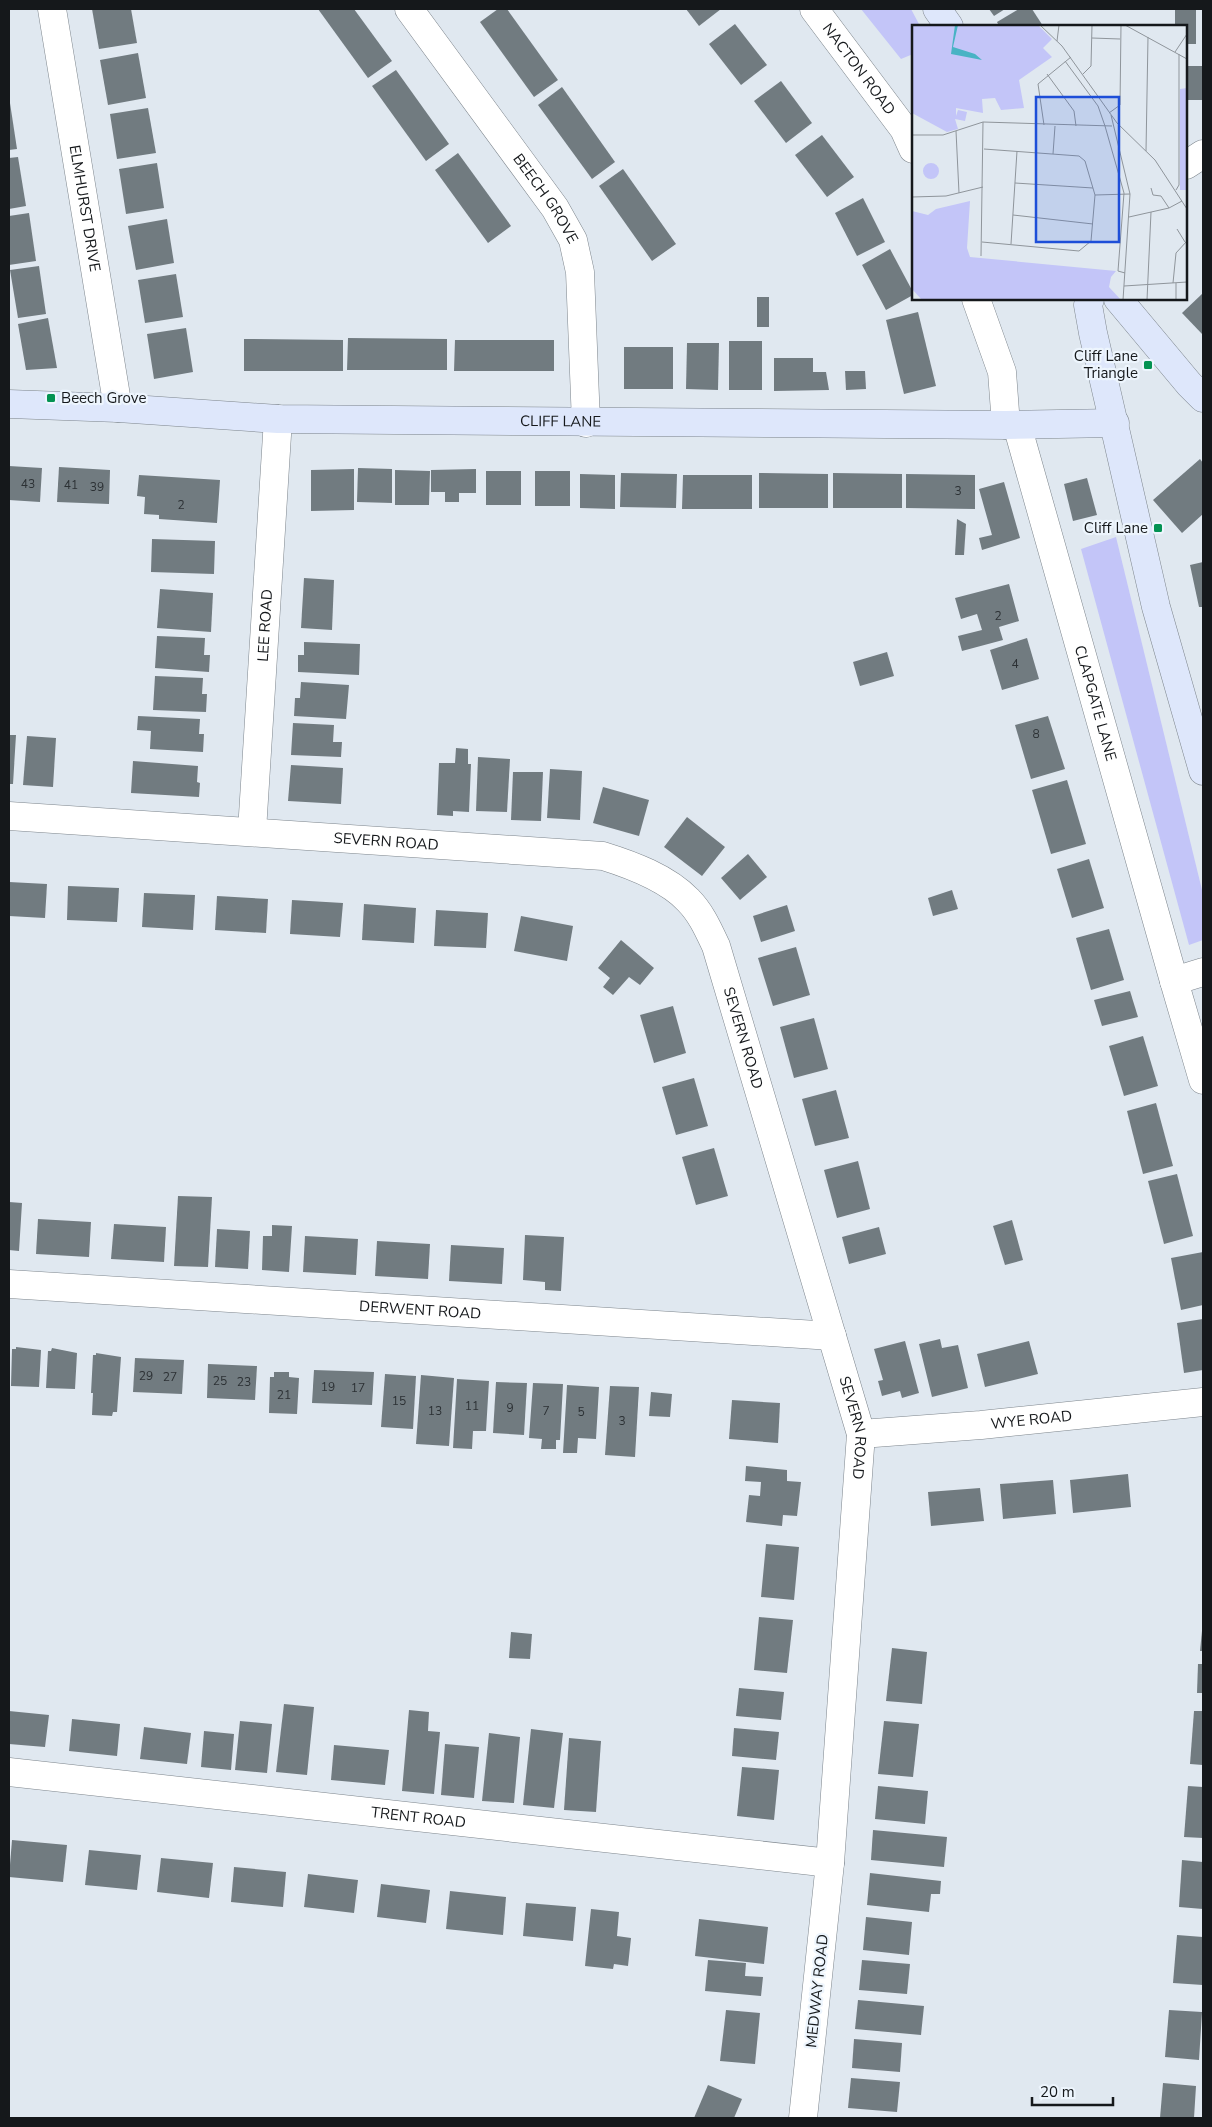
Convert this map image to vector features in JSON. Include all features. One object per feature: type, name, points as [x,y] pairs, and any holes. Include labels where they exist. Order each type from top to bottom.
[{"type":"street","name":"ELMHURST DRIVE","points":[[52,9],[118,408]]},
{"type":"street","name":"BEECH GROVE","points":[[409,9],[555,208],[573,240],[580,272],[586,423]]},
{"type":"street","name":"NACTON ROAD","points":[[814,9],[910,133]]},
{"type":"street","points":[[937,9],[948,25]]},
{"type":"street","points":[[1187,165],[1203,154]]},
{"type":"street","points":[[976,300],[1002,372],[1012,425]]},
{"type":"street","points":[[1090,300],[1088,306],[1093,333],[1156,607],[1203,771]]},
{"type":"street","points":[[1119,300],[1203,398]]},
{"type":"street","name":"CLIFF LANE","points":[[9,404],[118,408],[278,419],[586,423],[1012,425],[1115,423]]},
{"type":"street","name":"LEE ROAD","points":[[252,831],[278,419]]},
{"type":"street","name":"CLAPGATE LANE","points":[[1012,425],[1203,1080]]},
{"type":"street","name":"SEVERN ROAD","points":[[9,816],[604,856],[636,866],[688,899],[705,922],[716,946],[861,1434],[830,1864]]},
{"type":"street","points":[[1174,981],[1203,972]]},
{"type":"street","name":"DERWENT ROAD","points":[[9,1284],[832,1336]]},
{"type":"street","name":"WYE ROAD","points":[[861,1434],[981,1425],[1203,1402]]},
{"type":"street","name":"TRENT ROAD","points":[[9,1772],[830,1864]]},
{"type":"street","name":"MEDWAY ROAD","points":[[803,2118],[830,1864]]},
{"type":"shaded area","points":[[861,9],[911,9],[919,25],[912,25],[912,54],[901,59]]},
{"type":"shaded area","points":[[1116,537],[1203,894],[1203,940],[1189,945],[1081,549]]},
{"type":"building","points":[[92,9],[131,9],[137,43],[99,49]]},
{"type":"building","points":[[318,9],[354,9],[392,61],[368,78]]},
{"type":"building","points":[[498,9],[507,9],[558,80],[534,97],[480,22]]},
{"type":"building","points":[[686,9],[721,9],[699,26]]},
{"type":"building","points":[[989,9],[1005,9],[994,16]]},
{"type":"building","points":[[1019,9],[1032,9],[1042,25],[998,25],[997,22]]},
{"type":"building","points":[[1175,9],[1196,9],[1196,44],[1187,44],[1187,25],[1175,25]]},
{"type":"building","points":[[735,24],[767,65],[741,85],[709,44]]},
{"type":"building","points":[[138,53],[146,98],[108,105],[100,60]]},
{"type":"building","points":[[1187,66],[1203,66],[1203,100],[1187,100]]},
{"type":"building","points":[[396,70],[449,144],[426,161],[372,86]]},
{"type":"building","points":[[781,81],[812,123],[786,143],[754,101]]},
{"type":"building","points":[[562,87],[615,162],[592,179],[538,105]]},
{"type":"building","points":[[9,104],[17,149],[9,150]]},
{"type":"building","points":[[148,108],[156,153],[117,159],[110,114]]},
{"type":"building","points":[[822,135],[854,177],[827,197],[795,155]]},
{"type":"building","points":[[458,153],[511,226],[488,243],[435,170]]},
{"type":"building","points":[[18,157],[26,206],[9,209],[9,158]]},
{"type":"building","points":[[157,163],[164,208],[126,214],[119,169]]},
{"type":"building","points":[[623,169],[676,244],[652,261],[599,186]]},
{"type":"building","points":[[863,198],[885,242],[857,256],[835,213]]},
{"type":"building","points":[[29,213],[36,261],[9,265],[9,216]]},
{"type":"building","points":[[167,219],[174,263],[136,270],[128,226]]},
{"type":"building","points":[[890,249],[912,290],[912,296],[886,310],[862,265]]},
{"type":"building","points":[[39,266],[46,314],[18,318],[10,270]]},
{"type":"building","points":[[176,274],[183,317],[145,323],[138,280]]},
{"type":"building","points":[[1203,293],[1203,335],[1182,313]]},
{"type":"building","points":[[757,297],[769,297],[769,327],[757,327]]},
{"type":"building","points":[[918,312],[936,386],[904,394],[886,320]]},
{"type":"building","points":[[48,318],[57,368],[26,370],[18,324]]},
{"type":"building","points":[[186,328],[193,372],[154,379],[147,334]]},
{"type":"building","points":[[348,338],[447,339],[447,370],[347,370]]},
{"type":"building","points":[[244,339],[343,340],[343,371],[244,371]]},
{"type":"building","points":[[455,340],[554,340],[554,371],[454,371]]},
{"type":"building","points":[[729,341],[762,341],[762,390],[729,390]]},
{"type":"building","points":[[687,343],[719,343],[718,390],[686,389]]},
{"type":"building","points":[[624,347],[673,347],[673,389],[624,389]]},
{"type":"building","points":[[774,358],[813,358],[813,372],[826,372],[829,390],[774,391]]},
{"type":"building","points":[[845,371],[865,371],[866,389],[846,390]]},
{"type":"building","points":[[1200,459],[1203,463],[1203,514],[1182,533],[1153,500]]},
{"type":"building","points":[[9,466],[42,468],[40,502],[9,500]]},
{"type":"building","points":[[59,467],[110,470],[109,504],[57,502]]},
{"type":"building","points":[[358,468],[392,469],[392,503],[357,502]]},
{"type":"building","points":[[354,469],[354,510],[311,511],[311,470]]},
{"type":"building","points":[[476,469],[476,493],[459,493],[459,502],[445,502],[445,492],[431,492],[431,470]]},
{"type":"building","points":[[395,470],[430,471],[429,505],[395,505]]},
{"type":"building","points":[[486,471],[521,471],[521,505],[486,505]]},
{"type":"building","points":[[535,471],[570,471],[570,506],[535,506]]},
{"type":"building","points":[[621,473],[677,474],[676,508],[620,507]]},
{"type":"building","points":[[759,473],[828,474],[828,508],[759,508]]},
{"type":"building","points":[[833,473],[902,474],[902,508],[833,508]]},
{"type":"building","points":[[580,474],[615,475],[615,509],[580,508]]},
{"type":"building","points":[[906,474],[975,475],[975,509],[906,508]]},
{"type":"building","points":[[139,475],[220,480],[217,523],[159,519],[159,515],[144,514],[145,497],[137,496]]},
{"type":"building","points":[[683,475],[752,475],[752,509],[682,509]]},
{"type":"building","points":[[1087,478],[1097,515],[1073,521],[1064,484]]},
{"type":"building","points":[[1004,482],[1020,538],[982,550],[979,538],[992,535],[979,489]]},
{"type":"building","points":[[957,519],[966,524],[964,555],[955,555]]},
{"type":"building","points":[[152,539],[215,541],[214,574],[151,572]]},
{"type":"building","points":[[1203,562],[1203,607],[1199,607],[1190,565]]},
{"type":"building","points":[[304,578],[334,580],[332,630],[301,628]]},
{"type":"building","points":[[1009,584],[1019,621],[999,627],[1003,640],[962,651],[958,636],[982,630],[977,614],[961,619],[955,598]]},
{"type":"building","points":[[160,589],[213,593],[211,632],[157,628]]},
{"type":"building","points":[[157,636],[205,638],[204,655],[210,655],[209,672],[155,668]]},
{"type":"building","points":[[1027,638],[1039,679],[1002,690],[990,650]]},
{"type":"building","points":[[304,642],[360,644],[359,675],[298,672],[298,655],[304,655]]},
{"type":"building","points":[[887,652],[894,676],[860,686],[853,662]]},
{"type":"building","points":[[155,676],[203,678],[202,694],[207,694],[206,712],[153,710]]},
{"type":"building","points":[[301,682],[349,685],[346,719],[294,716],[295,698],[300,698]]},
{"type":"building","points":[[138,716],[200,719],[199,734],[204,734],[203,752],[150,749],[151,731],[137,730]]},
{"type":"building","points":[[1048,716],[1065,769],[1031,779],[1015,725]]},
{"type":"building","points":[[293,723],[334,725],[333,742],[342,742],[341,757],[291,755]]},
{"type":"building","points":[[9,735],[16,735],[13,784],[9,784]]},
{"type":"building","points":[[27,736],[56,738],[53,787],[23,785]]},
{"type":"building","points":[[456,748],[468,749],[468,764],[471,764],[469,812],[453,811],[453,816],[437,815],[439,763],[455,763]]},
{"type":"building","points":[[478,757],[510,759],[507,812],[476,811]]},
{"type":"building","points":[[133,761],[198,766],[197,782],[200,783],[199,797],[131,793]]},
{"type":"building","points":[[291,765],[343,768],[341,804],[288,801]]},
{"type":"building","points":[[550,769],[582,771],[580,820],[547,818]]},
{"type":"building","points":[[513,772],[543,772],[541,821],[511,820]]},
{"type":"building","points":[[1067,780],[1086,844],[1051,854],[1032,790]]},
{"type":"building","points":[[603,787],[649,800],[639,836],[593,823]]},
{"type":"building","points":[[687,817],[725,847],[702,876],[664,847]]},
{"type":"building","points":[[748,854],[767,877],[740,900],[721,878]]},
{"type":"building","points":[[1089,859],[1104,908],[1072,918],[1057,869]]},
{"type":"building","points":[[9,882],[47,884],[45,918],[9,916]]},
{"type":"building","points":[[68,886],[119,888],[117,922],[67,920]]},
{"type":"building","points":[[952,890],[958,909],[933,916],[928,898]]},
{"type":"building","points":[[144,893],[195,895],[193,930],[142,927]]},
{"type":"building","points":[[217,896],[268,899],[266,933],[215,930]]},
{"type":"building","points":[[292,900],[343,903],[340,937],[290,934]]},
{"type":"building","points":[[364,904],[416,908],[414,943],[362,940]]},
{"type":"building","points":[[787,905],[795,931],[761,942],[753,916]]},
{"type":"building","points":[[436,910],[488,913],[486,948],[434,946]]},
{"type":"building","points":[[521,916],[573,926],[567,961],[514,951]]},
{"type":"building","points":[[1109,929],[1124,980],[1091,990],[1076,938]]},
{"type":"building","points":[[621,940],[654,968],[640,985],[629,977],[613,995],[603,987],[610,978],[598,968]]},
{"type":"building","points":[[796,947],[810,995],[773,1006],[758,958]]},
{"type":"building","points":[[1130,991],[1138,1017],[1102,1026],[1094,1000]]},
{"type":"building","points":[[673,1006],[686,1053],[654,1063],[640,1015]]},
{"type":"building","points":[[814,1018],[828,1069],[794,1078],[780,1027]]},
{"type":"building","points":[[1143,1036],[1158,1086],[1124,1096],[1109,1046]]},
{"type":"building","points":[[694,1078],[708,1126],[676,1135],[662,1087]]},
{"type":"building","points":[[836,1090],[849,1138],[815,1146],[802,1099]]},
{"type":"building","points":[[1156,1103],[1173,1166],[1143,1174],[1127,1111]]},
{"type":"building","points":[[714,1148],[728,1196],[696,1205],[682,1157]]},
{"type":"building","points":[[858,1161],[870,1209],[837,1218],[824,1170]]},
{"type":"building","points":[[1177,1174],[1193,1236],[1164,1244],[1148,1181]]},
{"type":"building","points":[[178,1196],[212,1197],[208,1267],[174,1266]]},
{"type":"building","points":[[9,1202],[22,1203],[19,1251],[9,1250]]},
{"type":"building","points":[[38,1219],[91,1222],[89,1257],[36,1254]]},
{"type":"building","points":[[1012,1220],[1023,1260],[1005,1265],[993,1226]]},
{"type":"building","points":[[114,1224],[166,1227],[164,1262],[111,1259]]},
{"type":"building","points":[[272,1225],[292,1226],[289,1272],[262,1270],[263,1236],[272,1236]]},
{"type":"building","points":[[879,1227],[886,1254],[849,1264],[842,1237]]},
{"type":"building","points":[[217,1229],[250,1231],[248,1269],[215,1267]]},
{"type":"building","points":[[525,1235],[564,1237],[561,1291],[545,1290],[545,1282],[523,1280]]},
{"type":"building","points":[[305,1236],[358,1239],[356,1275],[303,1272]]},
{"type":"building","points":[[377,1241],[430,1244],[428,1279],[375,1276]]},
{"type":"building","points":[[451,1245],[504,1248],[502,1284],[449,1281]]},
{"type":"building","points":[[1203,1252],[1203,1305],[1181,1310],[1171,1258]]},
{"type":"building","points":[[1203,1319],[1203,1370],[1184,1373],[1177,1323]]},
{"type":"building","points":[[940,1339],[942,1348],[958,1345],[968,1388],[932,1397],[919,1344]]},
{"type":"building","points":[[905,1341],[919,1393],[902,1398],[900,1391],[882,1396],[878,1381],[883,1380],[874,1349]]},
{"type":"building","points":[[1029,1341],[1038,1374],[985,1387],[977,1354]]},
{"type":"building","points":[[16,1347],[41,1350],[39,1387],[11,1386],[12,1349],[16,1349]]},
{"type":"building","points":[[52,1348],[77,1353],[75,1389],[46,1388],[48,1351],[51,1351]]},
{"type":"building","points":[[96,1353],[121,1357],[117,1412],[113,1412],[112,1416],[92,1415],[93,1355],[96,1355]]},
{"type":"building","points":[[135,1358],[184,1360],[182,1394],[133,1392]]},
{"type":"building","points":[[208,1364],[257,1366],[255,1400],[207,1398]]},
{"type":"building","points":[[314,1370],[374,1372],[372,1405],[312,1403]]},
{"type":"building","points":[[274,1372],[289,1372],[289,1377],[299,1378],[297,1414],[269,1413],[270,1377],[274,1377]]},
{"type":"building","points":[[385,1374],[416,1376],[413,1429],[381,1427]]},
{"type":"building","points":[[421,1375],[454,1378],[449,1446],[416,1444]]},
{"type":"building","points":[[457,1379],[489,1381],[486,1431],[473,1431],[472,1449],[453,1448]]},
{"type":"building","points":[[496,1382],[527,1383],[524,1435],[493,1433]]},
{"type":"building","points":[[533,1383],[563,1384],[560,1440],[556,1440],[556,1449],[541,1449],[542,1439],[529,1438]]},
{"type":"building","points":[[567,1385],[599,1387],[596,1439],[578,1438],[577,1453],[563,1453]]},
{"type":"building","points":[[610,1386],[639,1387],[635,1457],[605,1455]]},
{"type":"building","points":[[651,1392],[672,1394],[670,1417],[649,1416]]},
{"type":"building","points":[[732,1400],[780,1403],[778,1443],[729,1439]]},
{"type":"building","points":[[746,1466],[787,1470],[787,1481],[801,1482],[797,1516],[783,1515],[782,1526],[746,1522],[749,1495],[760,1496],[761,1482],[745,1481]]},
{"type":"building","points":[[1128,1474],[1131,1507],[1073,1513],[1070,1480]]},
{"type":"building","points":[[1053,1480],[1056,1514],[1003,1519],[1000,1484]]},
{"type":"building","points":[[980,1488],[984,1521],[931,1526],[928,1492]]},
{"type":"building","points":[[766,1544],[799,1547],[794,1600],[761,1597]]},
{"type":"building","points":[[759,1617],[793,1620],[787,1673],[754,1670]]},
{"type":"building","points":[[1202,1631],[1203,1651],[1200,1651]]},
{"type":"building","points":[[511,1632],[532,1634],[530,1659],[509,1658]]},
{"type":"building","points":[[892,1648],[927,1652],[922,1704],[886,1701]]},
{"type":"building","points":[[1198,1664],[1203,1664],[1203,1693],[1197,1693]]},
{"type":"building","points":[[739,1688],[784,1692],[781,1720],[736,1716]]},
{"type":"building","points":[[284,1704],[314,1707],[307,1775],[276,1772]]},
{"type":"building","points":[[409,1710],[429,1712],[428,1731],[440,1732],[434,1794],[402,1791]]},
{"type":"building","points":[[9,1711],[49,1715],[45,1747],[9,1744]]},
{"type":"building","points":[[1194,1711],[1203,1711],[1203,1765],[1190,1764]]},
{"type":"building","points":[[72,1719],[120,1724],[117,1756],[69,1751]]},
{"type":"building","points":[[240,1721],[272,1724],[267,1773],[235,1770]]},
{"type":"building","points":[[884,1721],[919,1724],[913,1777],[878,1774]]},
{"type":"building","points":[[144,1727],[191,1733],[187,1764],[140,1759]]},
{"type":"building","points":[[734,1728],[779,1732],[776,1760],[732,1756]]},
{"type":"building","points":[[531,1729],[563,1733],[554,1808],[523,1805]]},
{"type":"building","points":[[204,1731],[234,1734],[231,1770],[201,1767]]},
{"type":"building","points":[[489,1733],[520,1737],[514,1803],[482,1801]]},
{"type":"building","points":[[569,1738],[601,1741],[596,1812],[564,1810]]},
{"type":"building","points":[[445,1744],[479,1747],[474,1798],[441,1795]]},
{"type":"building","points":[[334,1745],[389,1750],[385,1785],[331,1780]]},
{"type":"building","points":[[742,1767],[779,1770],[774,1820],[737,1816]]},
{"type":"building","points":[[878,1786],[928,1791],[925,1824],[875,1819]]},
{"type":"building","points":[[1188,1786],[1203,1787],[1203,1838],[1184,1837]]},
{"type":"building","points":[[873,1830],[947,1837],[944,1867],[871,1860]]},
{"type":"building","points":[[12,1840],[67,1845],[63,1882],[9,1877]]},
{"type":"building","points":[[89,1850],[141,1855],[137,1890],[85,1885]]},
{"type":"building","points":[[161,1858],[213,1863],[209,1898],[157,1892]]},
{"type":"building","points":[[1182,1860],[1203,1862],[1203,1909],[1179,1907]]},
{"type":"building","points":[[234,1867],[286,1872],[283,1907],[231,1902]]},
{"type":"building","points":[[870,1873],[941,1881],[940,1894],[931,1894],[929,1912],[867,1905]]},
{"type":"building","points":[[308,1874],[358,1880],[354,1913],[304,1907]]},
{"type":"building","points":[[381,1884],[430,1890],[426,1923],[377,1917]]},
{"type":"building","points":[[450,1891],[506,1897],[503,1935],[446,1929]]},
{"type":"building","points":[[526,1903],[576,1907],[573,1941],[523,1936]]},
{"type":"building","points":[[591,1909],[619,1912],[617,1936],[631,1938],[628,1966],[614,1964],[613,1969],[585,1966]]},
{"type":"building","points":[[866,1917],[912,1922],[909,1955],[863,1950]]},
{"type":"building","points":[[699,1919],[768,1927],[764,1964],[695,1956]]},
{"type":"building","points":[[1177,1935],[1203,1937],[1203,1985],[1173,1983]]},
{"type":"building","points":[[708,1960],[746,1963],[745,1976],[763,1977],[761,1996],[705,1991]]},
{"type":"building","points":[[862,1960],[910,1964],[907,1994],[859,1990]]},
{"type":"building","points":[[858,2000],[924,2006],[921,2035],[855,2029]]},
{"type":"building","points":[[726,2010],[760,2013],[755,2064],[720,2061]]},
{"type":"building","points":[[1169,2010],[1202,2012],[1199,2060],[1165,2057]]},
{"type":"building","points":[[854,2039],[902,2043],[900,2072],[852,2068]]},
{"type":"building","points":[[851,2078],[900,2082],[897,2112],[848,2108]]},
{"type":"building","points":[[1163,2083],[1196,2086],[1194,2118],[1160,2118]]},
{"type":"building","points":[[708,2085],[742,2099],[734,2118],[694,2118]]},
{"type":"place","name":"Cliff Lane Triangle","points":[[1148,365]]},
{"type":"place","name":"Beech Grove","points":[[51,398]]},
{"type":"place","name":"Cliff Lane","points":[[1158,528]]}]
